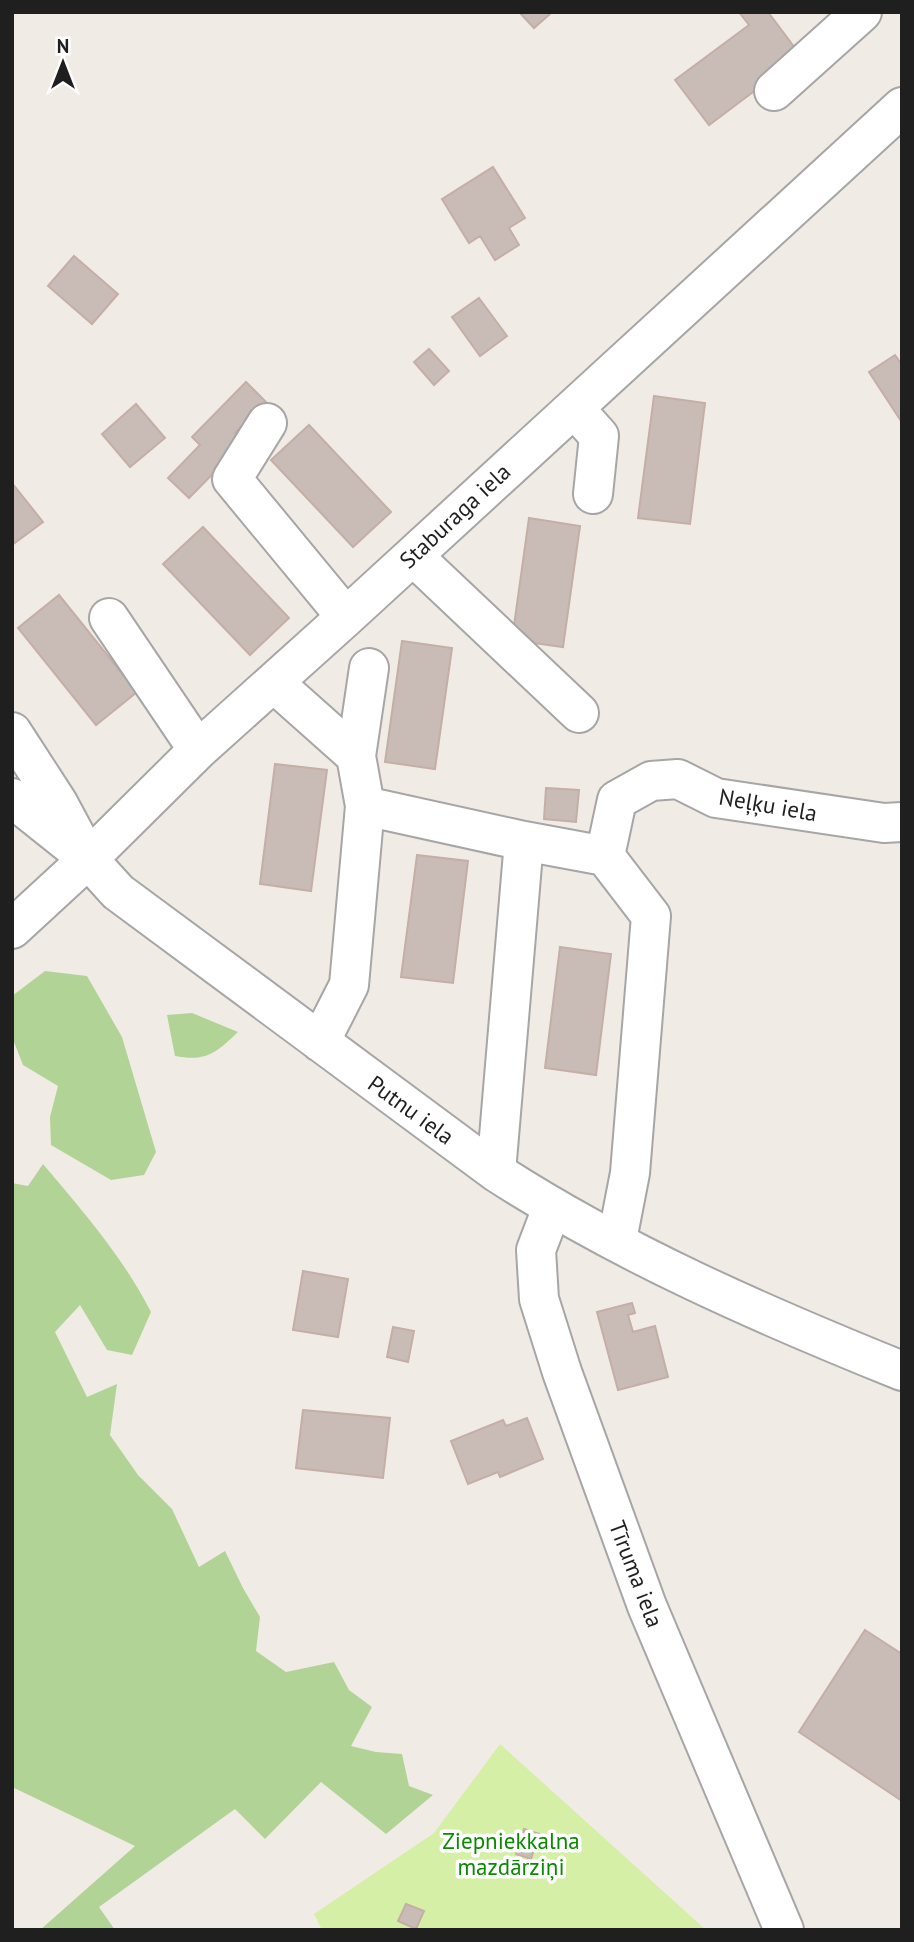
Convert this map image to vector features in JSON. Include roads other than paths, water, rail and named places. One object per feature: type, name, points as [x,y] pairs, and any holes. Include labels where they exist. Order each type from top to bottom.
[{"type":"street","points":[[774,91],[862,12]]},
{"type":"street","name":"Staburaga iela","points":[[12,929],[88,859],[198,750],[902,107]]},
{"type":"street","points":[[574,408],[599,436],[593,494]]},
{"type":"street","points":[[267,423],[232,479],[346,617]]},
{"type":"street","points":[[412,556],[579,713]]},
{"type":"street","points":[[109,618],[198,750]]},
{"type":"street","points":[[320,1042],[349,985],[365,806],[356,756],[369,667]]},
{"type":"street","points":[[274,683],[356,756]]},
{"type":"street","name":"Putnu iela","points":[[12,732],[58,803],[88,859],[118,892],[496,1171],[552,1208],[785,1324],[902,1371]]},
{"type":"street","name":"Neļķu iela","points":[[605,856],[617,800],[651,781],[678,779],[716,798],[884,823],[902,822]]},
{"type":"street","points":[[12,798],[88,859]]},
{"type":"street","points":[[365,806],[605,856],[651,916],[630,1173],[617,1240]]},
{"type":"street","points":[[496,1171],[524,841]]},
{"type":"street","name":"Tīruma iela","points":[[552,1208],[536,1250],[539,1299],[562,1372],[647,1606],[784,1930]]},
{"type":"park label","name":"Ziepniekkalna mazdārziņi","points":[[511,1854]]}]
